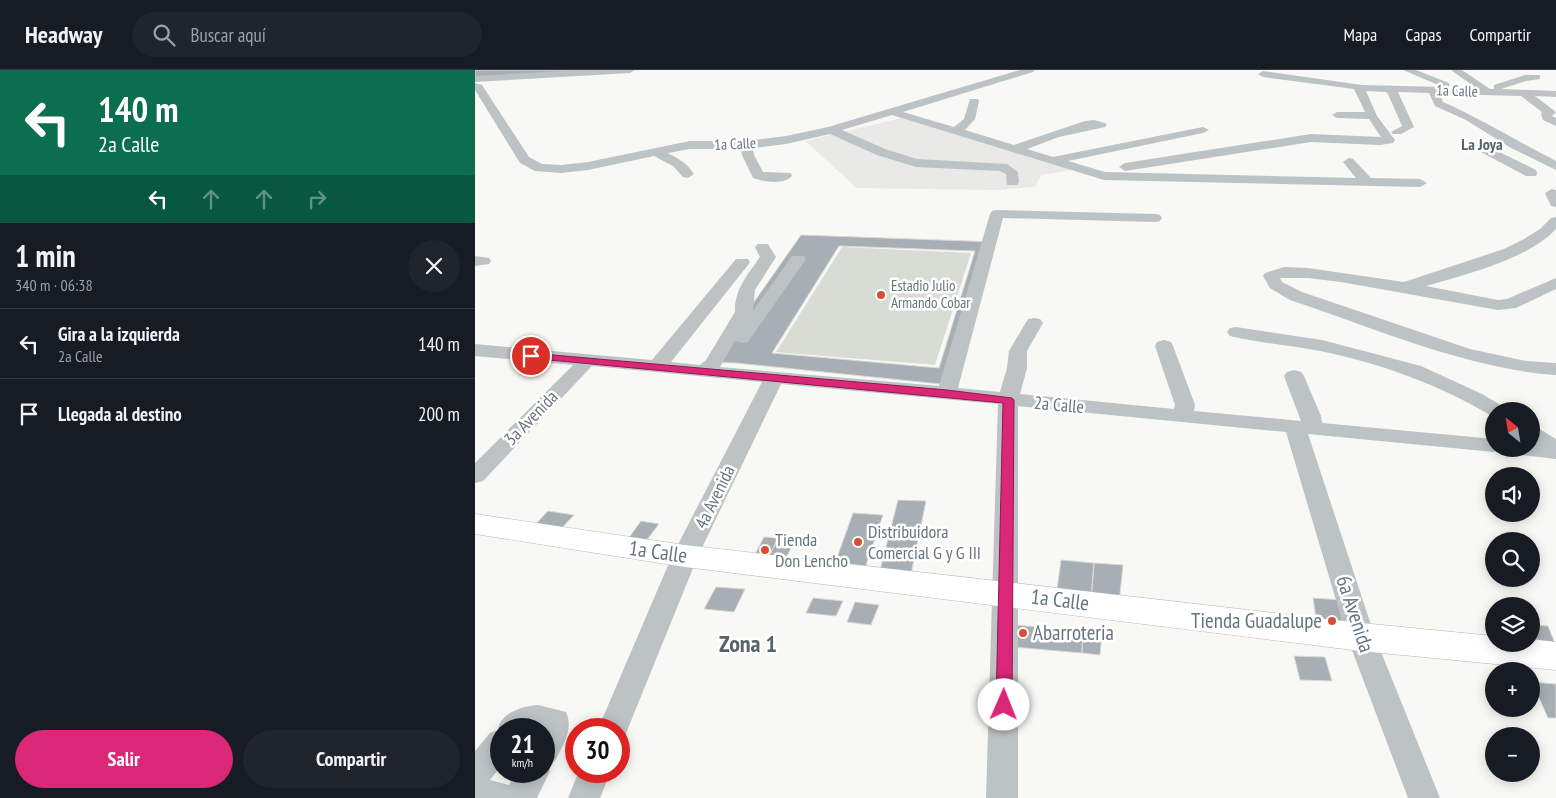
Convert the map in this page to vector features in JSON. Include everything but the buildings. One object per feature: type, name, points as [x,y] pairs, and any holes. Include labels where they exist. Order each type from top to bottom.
[{"type":"main road","name":"1a Calle","points":[[475,524],[685,556],[1361,637],[1556,656]]},
{"type":"street","points":[[475,79],[630,70]]},
{"type":"street","name":"1a Calle","points":[[475,86],[478,87],[524,160],[539,168],[561,169],[587,166],[689,145],[747,144],[786,140],[831,130],[1030,70]]},
{"type":"street","points":[[1408,70],[1442,84],[1472,92]]},
{"type":"street","points":[[1456,70],[1487,91],[1525,78],[1537,77]]},
{"type":"street","name":"1a Calle","points":[[1263,74],[1353,85],[1359,88],[1556,94]]},
{"type":"street","points":[[1093,173],[1276,142],[1311,138],[1389,140],[1372,116],[1359,88]]},
{"type":"street","points":[[1389,89],[1393,93],[1408,127],[1397,132]]},
{"type":"street","points":[[1433,90],[1439,104],[1470,118],[1515,145],[1556,166]]},
{"type":"street","points":[[1524,93],[1551,113],[1546,114],[1547,118],[1556,123]]},
{"type":"street","points":[[955,131],[963,127],[971,119],[974,101]]},
{"type":"street","points":[[893,112],[1104,176],[1211,173],[1253,181],[1420,184]]},
{"type":"street","points":[[1337,115],[1372,116]]},
{"type":"street","points":[[831,130],[915,163],[994,166],[1012,172],[1012,182]]},
{"type":"street","points":[[1053,161],[1203,130]]},
{"type":"street","points":[[1334,131],[1383,132]]},
{"type":"street","points":[[1014,149],[1057,134]]},
{"type":"street","points":[[835,143],[853,140]]},
{"type":"street","points":[[747,144],[748,155],[758,175],[766,178],[786,176]]},
{"type":"street","points":[[1515,145],[1476,148],[1531,173]]},
{"type":"street","points":[[655,151],[677,161],[685,167],[688,174]]},
{"type":"street","points":[[980,166],[1002,157]]},
{"type":"street","points":[[1349,162],[1368,183]]},
{"type":"street","points":[[1295,182],[1300,165]]},
{"type":"street","points":[[1248,168],[1253,181]]},
{"type":"street","points":[[947,393],[997,214],[1155,218]]},
{"type":"street","points":[[1407,287],[1521,248],[1541,238],[1556,221]]},
{"type":"street","points":[[711,372],[713,363],[744,312],[742,302],[744,294],[768,257],[763,247]]},
{"type":"street","points":[[711,372],[798,259]]},
{"type":"street","points":[[657,367],[742,262]]},
{"type":"street","points":[[1556,283],[1510,304],[1498,305],[1407,287],[1292,271],[1274,273],[1271,276],[1276,285],[1297,296],[1465,353],[1526,367],[1556,369]]},
{"type":"street","points":[[1002,798],[1008,400],[1017,368],[1018,351],[1034,323]]},
{"type":"street","points":[[1236,332],[1322,346],[1414,370],[1485,404]]},
{"type":"street","points":[[1164,346],[1185,405],[1183,417]]},
{"type":"street","name":"2a Calle","points":[[475,350],[1485,445]]},
{"type":"street","name":"3a Avenida","points":[[475,476],[587,361]]},
{"type":"street","name":"6a Avenida","points":[[1294,376],[1311,416],[1304,428],[1361,637],[1424,798]]},
{"type":"street","name":"4a Avenida","points":[[618,718],[685,556],[774,378]]},
{"type":"street","points":[[531,718],[547,718]]},
{"type":"street","points":[[475,775],[490,757]]},
{"type":"street","points":[[520,798],[528,783]]},
{"type":"street","points":[[584,798],[590,783]]},
{"type":"street","points":[[475,791],[503,798]]},
{"type":"shaded area","points":[[906,117],[1083,168],[1041,175],[1035,187],[995,190],[857,188],[805,141]]},
{"type":"shaded area","points":[[842,247],[971,253],[935,365],[776,352]]},
{"type":"place","name":"Estadio Julio Armando Cobar","points":[[881,295]]},
{"type":"place","name":"Distribuidora Comercial G y G III","points":[[858,542]]},
{"type":"place","name":"Tienda Don Lencho","points":[[765,550]]},
{"type":"place","name":"Tienda Guadalupe","points":[[1332,621]]},
{"type":"place","name":"Abarroteria","points":[[1023,633]]},
{"type":"district","name":"La Joya","points":[[1482,144]]},
{"type":"district","name":"Zona 1","points":[[748,644]]},
{"type":"route","points":[[531,356],[1008,400],[1004,705]]}]
